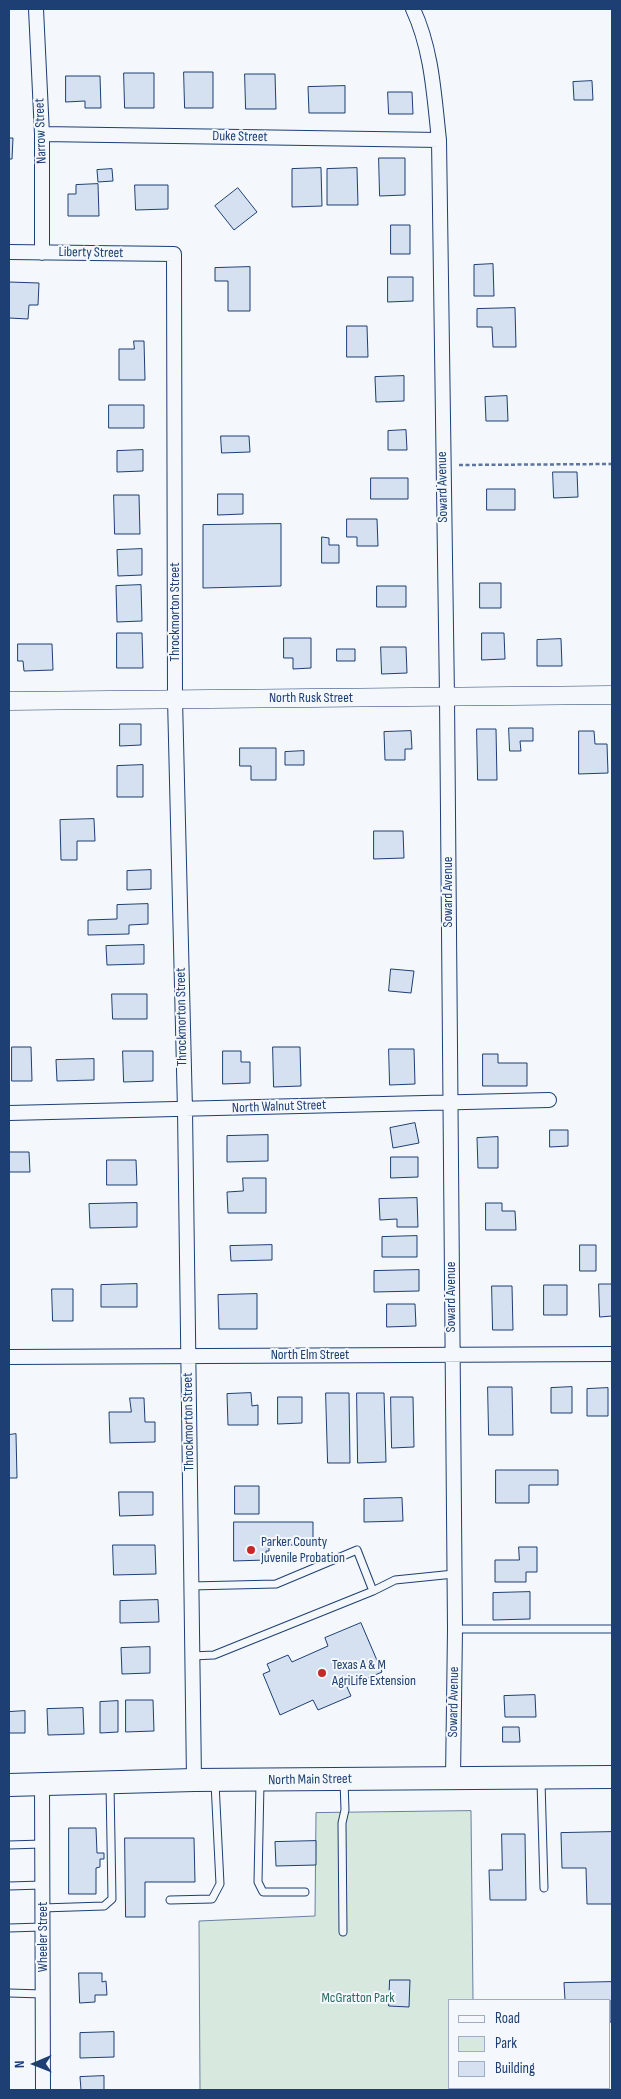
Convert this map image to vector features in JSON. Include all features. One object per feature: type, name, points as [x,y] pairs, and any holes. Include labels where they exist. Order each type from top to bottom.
[{"type":"main road","name":"North Main Street","points":[[9,1784],[204,1780],[612,1777]]},
{"type":"street","name":"Narrow Street","points":[[36,9],[42,134],[42,253]]},
{"type":"street","name":"Soward Avenue","points":[[413,9],[419,21],[431,64],[439,140],[447,697],[451,1355],[455,1629],[453,1778]]},
{"type":"street","name":"Duke Street","points":[[42,134],[439,140]]},
{"type":"street","name":"Liberty Street","points":[[9,252],[174,254]]},
{"type":"street","name":"Throckmorton Street","points":[[174,254],[175,699],[185,1110],[192,1656],[204,1780]]},
{"type":"street","name":"North Rusk Street","points":[[9,701],[612,695]]},
{"type":"street","name":"North Walnut Street","points":[[9,1113],[548,1100]]},
{"type":"street","name":"North Elm Street","points":[[9,1357],[612,1354]]},
{"type":"street","name":"Wheeler Street","points":[[42,1784],[43,2090]]},
{"type":"lane","points":[[191,1586],[276,1584],[357,1550],[374,1591]]},
{"type":"lane","points":[[192,1656],[214,1655],[374,1591],[395,1580],[454,1574]]},
{"type":"lane","points":[[455,1629],[612,1629]]},
{"type":"lane","points":[[541,1778],[544,1888]]},
{"type":"lane","points":[[343,1932],[342,1823],[345,1810],[344,1779]]},
{"type":"lane","points":[[170,1900],[212,1898],[220,1884],[204,1780]]},
{"type":"lane","points":[[260,1780],[258,1882],[262,1892],[305,1892]]},
{"type":"lane","points":[[42,1908],[104,1906],[112,1899],[110,1782]]},
{"type":"lane","points":[[9,1845],[42,1844]]},
{"type":"lane","points":[[9,1886],[42,1885]]},
{"type":"lane","points":[[9,1928],[42,1926]]},
{"type":"lane","points":[[9,1993],[43,1994]]},
{"type":"path","points":[[443,465],[612,464]]},
{"type":"green space","name":"McGratton Park","points":[[471,1811],[473,1999],[448,1999],[448,2089],[475,2090],[200,2090],[199,1921],[315,1916],[316,1813]]},
{"type":"building","points":[[184,72],[213,72],[213,108],[185,108]]},
{"type":"building","points":[[124,73],[154,73],[154,108],[125,108]]},
{"type":"building","points":[[245,74],[275,74],[276,109],[246,109]]},
{"type":"building","points":[[66,76],[100,76],[101,108],[85,108],[85,101],[66,102]]},
{"type":"building","points":[[592,81],[593,100],[574,100],[573,82]]},
{"type":"building","points":[[345,86],[345,113],[309,113],[308,87]]},
{"type":"building","points":[[388,92],[412,92],[413,114],[389,114]]},
{"type":"building","points":[[9,138],[13,138],[12,159],[9,159]]},
{"type":"building","points":[[379,158],[405,158],[405,195],[380,196]]},
{"type":"building","points":[[321,168],[322,206],[292,207],[292,169]]},
{"type":"building","points":[[357,168],[358,205],[327,205],[327,169]]},
{"type":"building","points":[[112,169],[113,181],[98,182],[97,170]]},
{"type":"building","points":[[98,184],[99,216],[68,216],[68,194],[76,194],[76,185]]},
{"type":"building","points":[[135,185],[168,185],[168,209],[136,210]]},
{"type":"building","points":[[238,188],[257,212],[234,230],[215,206]]},
{"type":"building","points":[[391,225],[410,225],[410,254],[391,254]]},
{"type":"building","points":[[493,264],[494,296],[474,296],[474,265]]},
{"type":"building","points":[[250,267],[250,311],[228,311],[228,281],[215,281],[215,268]]},
{"type":"building","points":[[388,277],[413,277],[413,301],[388,302]]},
{"type":"building","points":[[9,282],[39,283],[38,305],[29,305],[28,319],[9,318]]},
{"type":"building","points":[[515,308],[516,347],[493,347],[492,327],[477,327],[477,309]]},
{"type":"building","points":[[347,326],[367,326],[368,357],[347,357]]},
{"type":"building","points":[[134,341],[144,341],[145,380],[119,380],[119,349],[134,349]]},
{"type":"building","points":[[404,376],[404,401],[376,402],[375,377]]},
{"type":"building","points":[[507,396],[508,421],[486,421],[485,397]]},
{"type":"building","points":[[109,405],[144,405],[144,428],[109,428]]},
{"type":"building","points":[[406,430],[407,450],[388,450],[388,431]]},
{"type":"building","points":[[221,436],[249,436],[250,452],[222,453]]},
{"type":"building","points":[[143,450],[143,471],[117,472],[117,451]]},
{"type":"building","points":[[553,472],[577,472],[578,497],[554,498]]},
{"type":"building","points":[[371,478],[408,478],[408,499],[371,499]]},
{"type":"building","points":[[487,489],[515,489],[515,510],[487,510]]},
{"type":"building","points":[[218,494],[243,494],[243,514],[218,515]]},
{"type":"building","points":[[114,495],[139,495],[140,534],[115,534]]},
{"type":"building","points":[[347,519],[377,519],[378,546],[357,546],[357,537],[347,537]]},
{"type":"building","points":[[281,524],[281,586],[203,588],[203,525]]},
{"type":"building","points":[[322,537],[329,538],[329,545],[339,545],[339,563],[322,563]]},
{"type":"building","points":[[142,549],[142,575],[118,576],[117,550]]},
{"type":"building","points":[[480,583],[501,583],[501,608],[480,608]]},
{"type":"building","points":[[141,585],[142,621],[117,622],[116,586]]},
{"type":"building","points":[[377,586],[406,586],[406,607],[377,607]]},
{"type":"building","points":[[117,633],[142,633],[143,668],[117,668]]},
{"type":"building","points":[[482,633],[504,633],[505,659],[482,660]]},
{"type":"building","points":[[284,638],[311,638],[311,668],[293,669],[293,658],[284,658]]},
{"type":"building","points":[[561,639],[562,666],[537,666],[537,640]]},
{"type":"building","points":[[18,644],[52,644],[53,670],[24,671],[23,661],[18,661]]},
{"type":"building","points":[[381,647],[406,647],[407,673],[382,674]]},
{"type":"building","points":[[337,649],[355,649],[355,661],[337,661]]},
{"type":"building","points":[[120,724],[141,724],[141,745],[120,746]]},
{"type":"building","points":[[509,728],[533,728],[533,741],[520,741],[521,751],[510,751]]},
{"type":"building","points":[[477,729],[496,729],[497,780],[478,780]]},
{"type":"building","points":[[411,731],[412,749],[405,749],[405,760],[385,760],[384,732]]},
{"type":"building","points":[[579,731],[594,731],[595,744],[607,744],[608,773],[579,774]]},
{"type":"building","points":[[240,748],[276,748],[276,780],[251,780],[251,766],[240,766]]},
{"type":"building","points":[[304,751],[304,765],[285,765],[285,752]]},
{"type":"building","points":[[143,765],[143,797],[117,797],[117,766]]},
{"type":"building","points":[[94,819],[95,841],[77,841],[77,860],[61,860],[60,820]]},
{"type":"building","points":[[374,831],[403,831],[404,858],[374,859]]},
{"type":"building","points":[[151,870],[151,889],[127,890],[127,871]]},
{"type":"building","points":[[148,904],[148,924],[129,925],[129,934],[88,935],[88,920],[117,919],[117,905]]},
{"type":"building","points":[[144,945],[144,964],[107,965],[106,946]]},
{"type":"building","points":[[391,969],[414,971],[411,993],[389,991]]},
{"type":"building","points":[[112,994],[147,994],[147,1019],[113,1019]]},
{"type":"building","points":[[12,1047],[31,1047],[32,1081],[12,1081]]},
{"type":"building","points":[[273,1047],[300,1047],[301,1086],[274,1087]]},
{"type":"building","points":[[389,1049],[414,1049],[415,1084],[390,1085]]},
{"type":"building","points":[[123,1051],[153,1051],[153,1081],[124,1082]]},
{"type":"building","points":[[223,1051],[241,1051],[241,1062],[250,1062],[250,1083],[223,1084]]},
{"type":"building","points":[[483,1054],[498,1054],[498,1063],[527,1063],[527,1086],[483,1086]]},
{"type":"building","points":[[94,1059],[94,1080],[57,1081],[56,1060]]},
{"type":"building","points":[[415,1123],[419,1143],[393,1148],[390,1128]]},
{"type":"building","points":[[550,1130],[568,1130],[568,1146],[550,1147]]},
{"type":"building","points":[[268,1135],[268,1161],[227,1162],[227,1136]]},
{"type":"building","points":[[498,1137],[498,1168],[478,1168],[477,1138]]},
{"type":"building","points":[[9,1152],[29,1152],[30,1172],[9,1172]]},
{"type":"building","points":[[391,1157],[418,1157],[418,1177],[391,1178]]},
{"type":"building","points":[[107,1160],[136,1160],[137,1185],[107,1185]]},
{"type":"building","points":[[243,1178],[266,1178],[266,1213],[228,1213],[227,1192],[243,1191]]},
{"type":"building","points":[[417,1198],[418,1227],[397,1227],[397,1219],[380,1220],[379,1199]]},
{"type":"building","points":[[137,1203],[137,1227],[90,1228],[89,1204]]},
{"type":"building","points":[[486,1203],[502,1203],[502,1211],[515,1211],[516,1230],[486,1230]]},
{"type":"building","points":[[417,1236],[417,1257],[382,1257],[382,1237]]},
{"type":"building","points":[[272,1245],[272,1260],[231,1261],[230,1246]]},
{"type":"building","points":[[580,1245],[596,1245],[596,1271],[580,1271]]},
{"type":"building","points":[[419,1270],[419,1291],[374,1292],[374,1271]]},
{"type":"building","points":[[137,1284],[137,1307],[101,1307],[101,1285]]},
{"type":"building","points":[[599,1284],[612,1284],[612,1316],[600,1317]]},
{"type":"building","points":[[544,1285],[567,1285],[567,1315],[544,1315]]},
{"type":"building","points":[[492,1286],[512,1286],[513,1330],[493,1330]]},
{"type":"building","points":[[52,1289],[73,1289],[73,1321],[53,1321]]},
{"type":"building","points":[[257,1294],[257,1329],[219,1329],[218,1295]]},
{"type":"building","points":[[387,1304],[415,1304],[416,1326],[387,1327]]},
{"type":"building","points":[[488,1387],[512,1387],[513,1435],[489,1435]]},
{"type":"building","points":[[572,1387],[572,1413],[551,1413],[551,1388]]},
{"type":"building","points":[[608,1388],[608,1416],[587,1416],[587,1389]]},
{"type":"building","points":[[251,1393],[252,1406],[258,1405],[258,1425],[228,1425],[227,1394]]},
{"type":"building","points":[[326,1393],[349,1393],[350,1463],[328,1463]]},
{"type":"building","points":[[357,1393],[384,1393],[386,1462],[358,1463]]},
{"type":"building","points":[[278,1397],[302,1397],[302,1423],[278,1424]]},
{"type":"building","points":[[391,1397],[413,1397],[414,1447],[392,1448]]},
{"type":"building","points":[[130,1398],[144,1398],[145,1422],[155,1422],[155,1442],[110,1443],[109,1412],[131,1412]]},
{"type":"building","points":[[16,1434],[17,1478],[9,1478],[9,1435]]},
{"type":"building","points":[[496,1470],[558,1470],[558,1485],[529,1485],[529,1503],[496,1503]]},
{"type":"building","points":[[235,1486],[259,1486],[259,1514],[235,1514]]},
{"type":"building","points":[[119,1492],[153,1492],[153,1515],[120,1516]]},
{"type":"building","points":[[402,1498],[403,1521],[364,1522],[364,1499]]},
{"type":"building","points":[[234,1522],[313,1522],[313,1545],[269,1545],[269,1551],[266,1551],[266,1560],[234,1561]]},
{"type":"building","points":[[113,1545],[155,1545],[156,1574],[114,1575]]},
{"type":"building","points":[[519,1547],[537,1547],[537,1572],[526,1572],[526,1582],[495,1582],[495,1560],[519,1560]]},
{"type":"building","points":[[530,1592],[530,1619],[493,1620],[493,1593]]},
{"type":"building","points":[[158,1600],[159,1622],[120,1623],[120,1601]]},
{"type":"building","points":[[361,1623],[382,1672],[347,1687],[351,1696],[318,1710],[313,1700],[280,1715],[263,1674],[270,1671],[267,1664],[288,1655],[292,1662],[328,1646],[325,1638]]},
{"type":"building","points":[[150,1647],[150,1673],[122,1674],[121,1648]]},
{"type":"building","points":[[535,1695],[536,1717],[505,1717],[504,1696]]},
{"type":"building","points":[[126,1700],[153,1700],[154,1731],[126,1732]]},
{"type":"building","points":[[118,1701],[118,1732],[100,1733],[100,1702]]},
{"type":"building","points":[[83,1708],[84,1734],[48,1735],[47,1709]]},
{"type":"building","points":[[25,1711],[25,1733],[9,1733],[9,1712]]},
{"type":"building","points":[[503,1727],[519,1727],[520,1742],[503,1742]]},
{"type":"building","points":[[69,1828],[96,1828],[97,1853],[104,1853],[104,1859],[100,1859],[100,1867],[96,1868],[96,1894],[69,1894]]},
{"type":"building","points":[[612,1832],[612,1904],[587,1904],[586,1868],[562,1868],[561,1833]]},
{"type":"building","points":[[502,1834],[525,1834],[526,1900],[490,1900],[489,1870],[502,1870]]},
{"type":"building","points":[[125,1838],[194,1838],[195,1882],[145,1882],[145,1917],[126,1917]]},
{"type":"building","points":[[316,1841],[316,1865],[276,1866],[275,1842]]},
{"type":"building","points":[[79,1973],[102,1973],[102,1982],[106,1981],[107,1995],[95,1995],[95,2002],[80,2003]]},
{"type":"building","points":[[390,1980],[410,1980],[409,2007],[389,2006]]},
{"type":"building","points":[[612,1982],[612,2022],[611,1999],[565,1999],[564,1983]]},
{"type":"building","points":[[114,2032],[114,2057],[80,2058],[80,2033]]},
{"type":"building","points":[[104,2076],[104,2090],[81,2090],[80,2077]]},
{"type":"place","name":"Parker County Juvenile Probation","points":[[251,1550]]},
{"type":"place","name":"Texas A & M AgriLife Extension","points":[[322,1673]]}]
